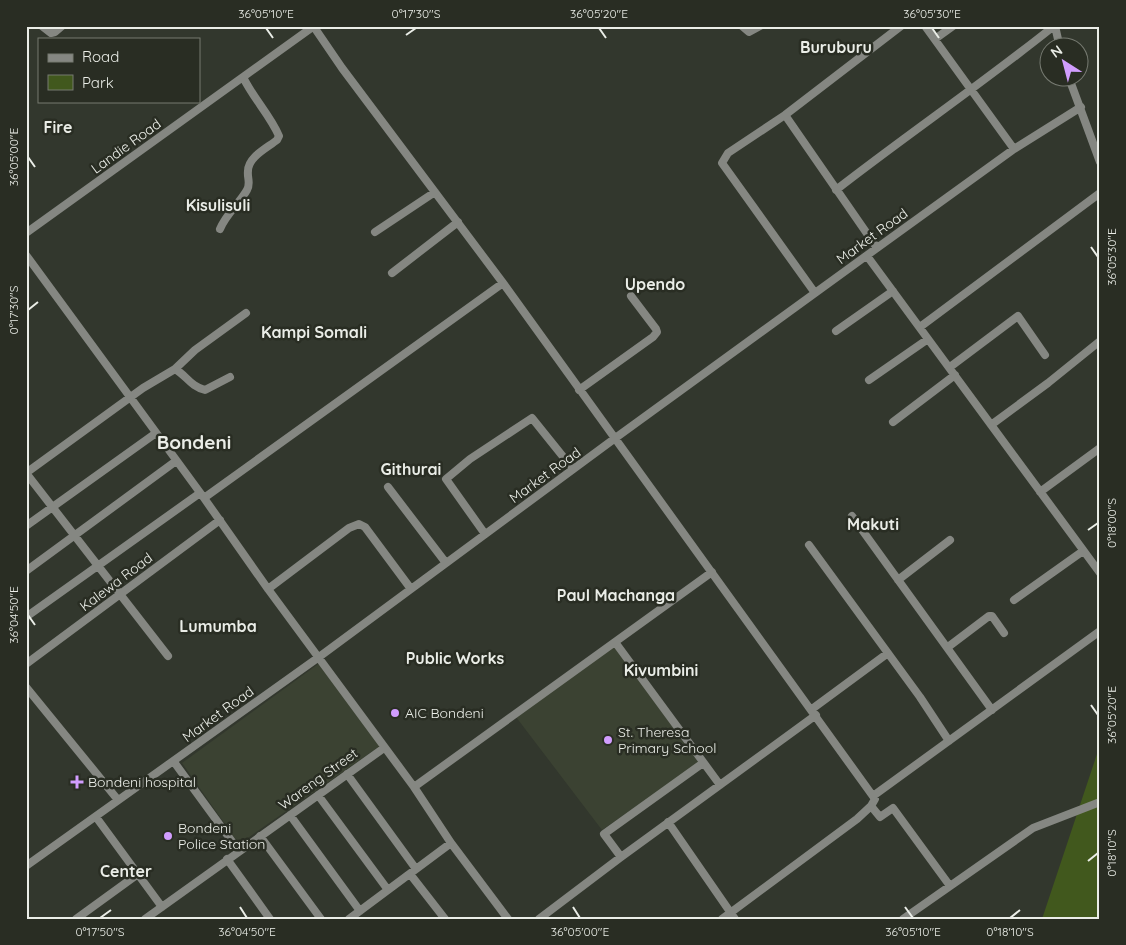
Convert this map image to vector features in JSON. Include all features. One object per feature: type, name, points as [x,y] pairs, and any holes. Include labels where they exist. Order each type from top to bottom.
[{"type":"street","points":[[42,26],[51,33],[56,32],[62,26]]},
{"type":"street","points":[[314,26],[342,68],[458,222],[814,712],[873,796],[876,811]]},
{"type":"street","name":"Landie Road","points":[[26,233],[243,77],[304,29],[314,26]]},
{"type":"street","points":[[742,26],[749,32],[760,26]]},
{"type":"street","points":[[815,293],[722,163],[728,153],[785,115],[901,26]]},
{"type":"street","points":[[925,26],[1014,149]]},
{"type":"street","points":[[935,39],[953,26]]},
{"type":"street","points":[[836,190],[1054,26]]},
{"type":"street","points":[[220,229],[226,216],[248,188],[248,170],[251,161],[277,140],[279,136],[275,126],[250,93],[243,77]]},
{"type":"street","points":[[1073,88],[1100,162]]},
{"type":"street","name":"Market Road","points":[[26,866],[320,657],[573,469],[1014,149],[1081,107]]},
{"type":"street","points":[[785,115],[877,248]]},
{"type":"street","points":[[375,232],[434,192]]},
{"type":"street","points":[[920,326],[1100,193]]},
{"type":"street","points":[[392,273],[458,222]]},
{"type":"street","points":[[26,255],[220,520],[268,590],[320,657],[414,787],[450,843],[508,919]]},
{"type":"street","points":[[867,256],[1100,574]]},
{"type":"street","points":[[26,618],[98,566],[202,496],[502,283]]},
{"type":"street","points":[[836,331],[893,291]]},
{"type":"street","points":[[579,390],[647,342],[657,332],[631,296]]},
{"type":"street","points":[[168,656],[26,473],[158,378],[175,369],[195,350],[246,313]]},
{"type":"street","points":[[950,367],[1018,316],[1045,355]]},
{"type":"street","points":[[869,380],[928,338]]},
{"type":"street","points":[[991,425],[1048,383],[1100,341]]},
{"type":"street","points":[[175,369],[196,388],[205,390],[230,377]]},
{"type":"street","points":[[893,422],[955,375]]},
{"type":"street","points":[[485,534],[446,479],[470,459],[532,418],[573,469]]},
{"type":"street","points":[[26,526],[156,433]]},
{"type":"street","points":[[1040,492],[1100,448]]},
{"type":"street","points":[[26,571],[176,461]]},
{"type":"street","points":[[388,487],[446,563]]},
{"type":"street","points":[[852,516],[992,710]]},
{"type":"street","name":"Kalewa Road","points":[[26,664],[220,520]]},
{"type":"street","points":[[268,590],[349,528],[359,524],[365,527],[410,589]]},
{"type":"street","points":[[898,580],[950,540]]},
{"type":"street","points":[[809,545],[920,697],[949,741]]},
{"type":"street","points":[[1014,600],[1082,551]]},
{"type":"street","points":[[414,787],[712,572]]},
{"type":"street","points":[[948,647],[990,616],[992,616],[1004,633]]},
{"type":"street","points":[[873,796],[1100,631]]},
{"type":"street","points":[[615,642],[720,785]]},
{"type":"street","points":[[540,919],[720,785],[888,653]]},
{"type":"street","points":[[26,687],[118,800]]},
{"type":"street","name":"Wareng Street","points":[[145,919],[384,748]]},
{"type":"street","points":[[174,762],[239,851]]},
{"type":"street","points":[[621,857],[604,834],[703,763]]},
{"type":"street","points":[[347,774],[445,919]]},
{"type":"street","points":[[318,795],[388,890]]},
{"type":"street","points":[[903,919],[1033,828],[1100,802]]},
{"type":"street","points":[[722,919],[733,915],[857,819],[876,811],[893,808],[950,886]]},
{"type":"street","points":[[290,816],[360,911]]},
{"type":"street","points":[[96,817],[162,907]]},
{"type":"street","points":[[668,822],[733,915]]},
{"type":"street","points":[[260,836],[321,919]]},
{"type":"street","points":[[349,919],[450,843]]},
{"type":"street","points":[[227,859],[270,919]]},
{"type":"street","points":[[76,919],[138,874]]},
{"type":"shaded area","name":"St. Theresa Primary School","points":[[614,646],[699,763],[602,830],[516,717]]},
{"type":"shaded area","points":[[321,662],[380,746],[239,844],[182,763]]},
{"type":"green space","points":[[1100,745],[1100,919],[1042,919]]},
{"type":"place","name":"AIC Bondeni","points":[[395,713]]},
{"type":"place","name":"St. Theresa Primary School","points":[[608,740]]},
{"type":"place","name":"Bondeni hospital","points":[[77,782]]},
{"type":"place","name":"Bondeni Police Station","points":[[168,836]]},
{"type":"district","name":"Buruburu","points":[[836,47]]},
{"type":"district","name":"Fire","points":[[58,127]]},
{"type":"district","name":"Kisulisuli","points":[[218,205]]},
{"type":"district","name":"Upendo","points":[[655,284]]},
{"type":"district","name":"Kampi Somali","points":[[314,332]]},
{"type":"district","name":"Bondeni","points":[[194,442]]},
{"type":"district","name":"Githurai","points":[[411,469]]},
{"type":"district","name":"Makuti","points":[[873,524]]},
{"type":"district","name":"Paul Machanga","points":[[616,595]]},
{"type":"district","name":"Lumumba","points":[[218,626]]},
{"type":"district","name":"Public Works","points":[[455,658]]},
{"type":"district","name":"Kivumbini","points":[[661,670]]},
{"type":"district","name":"Center","points":[[126,871]]}]
